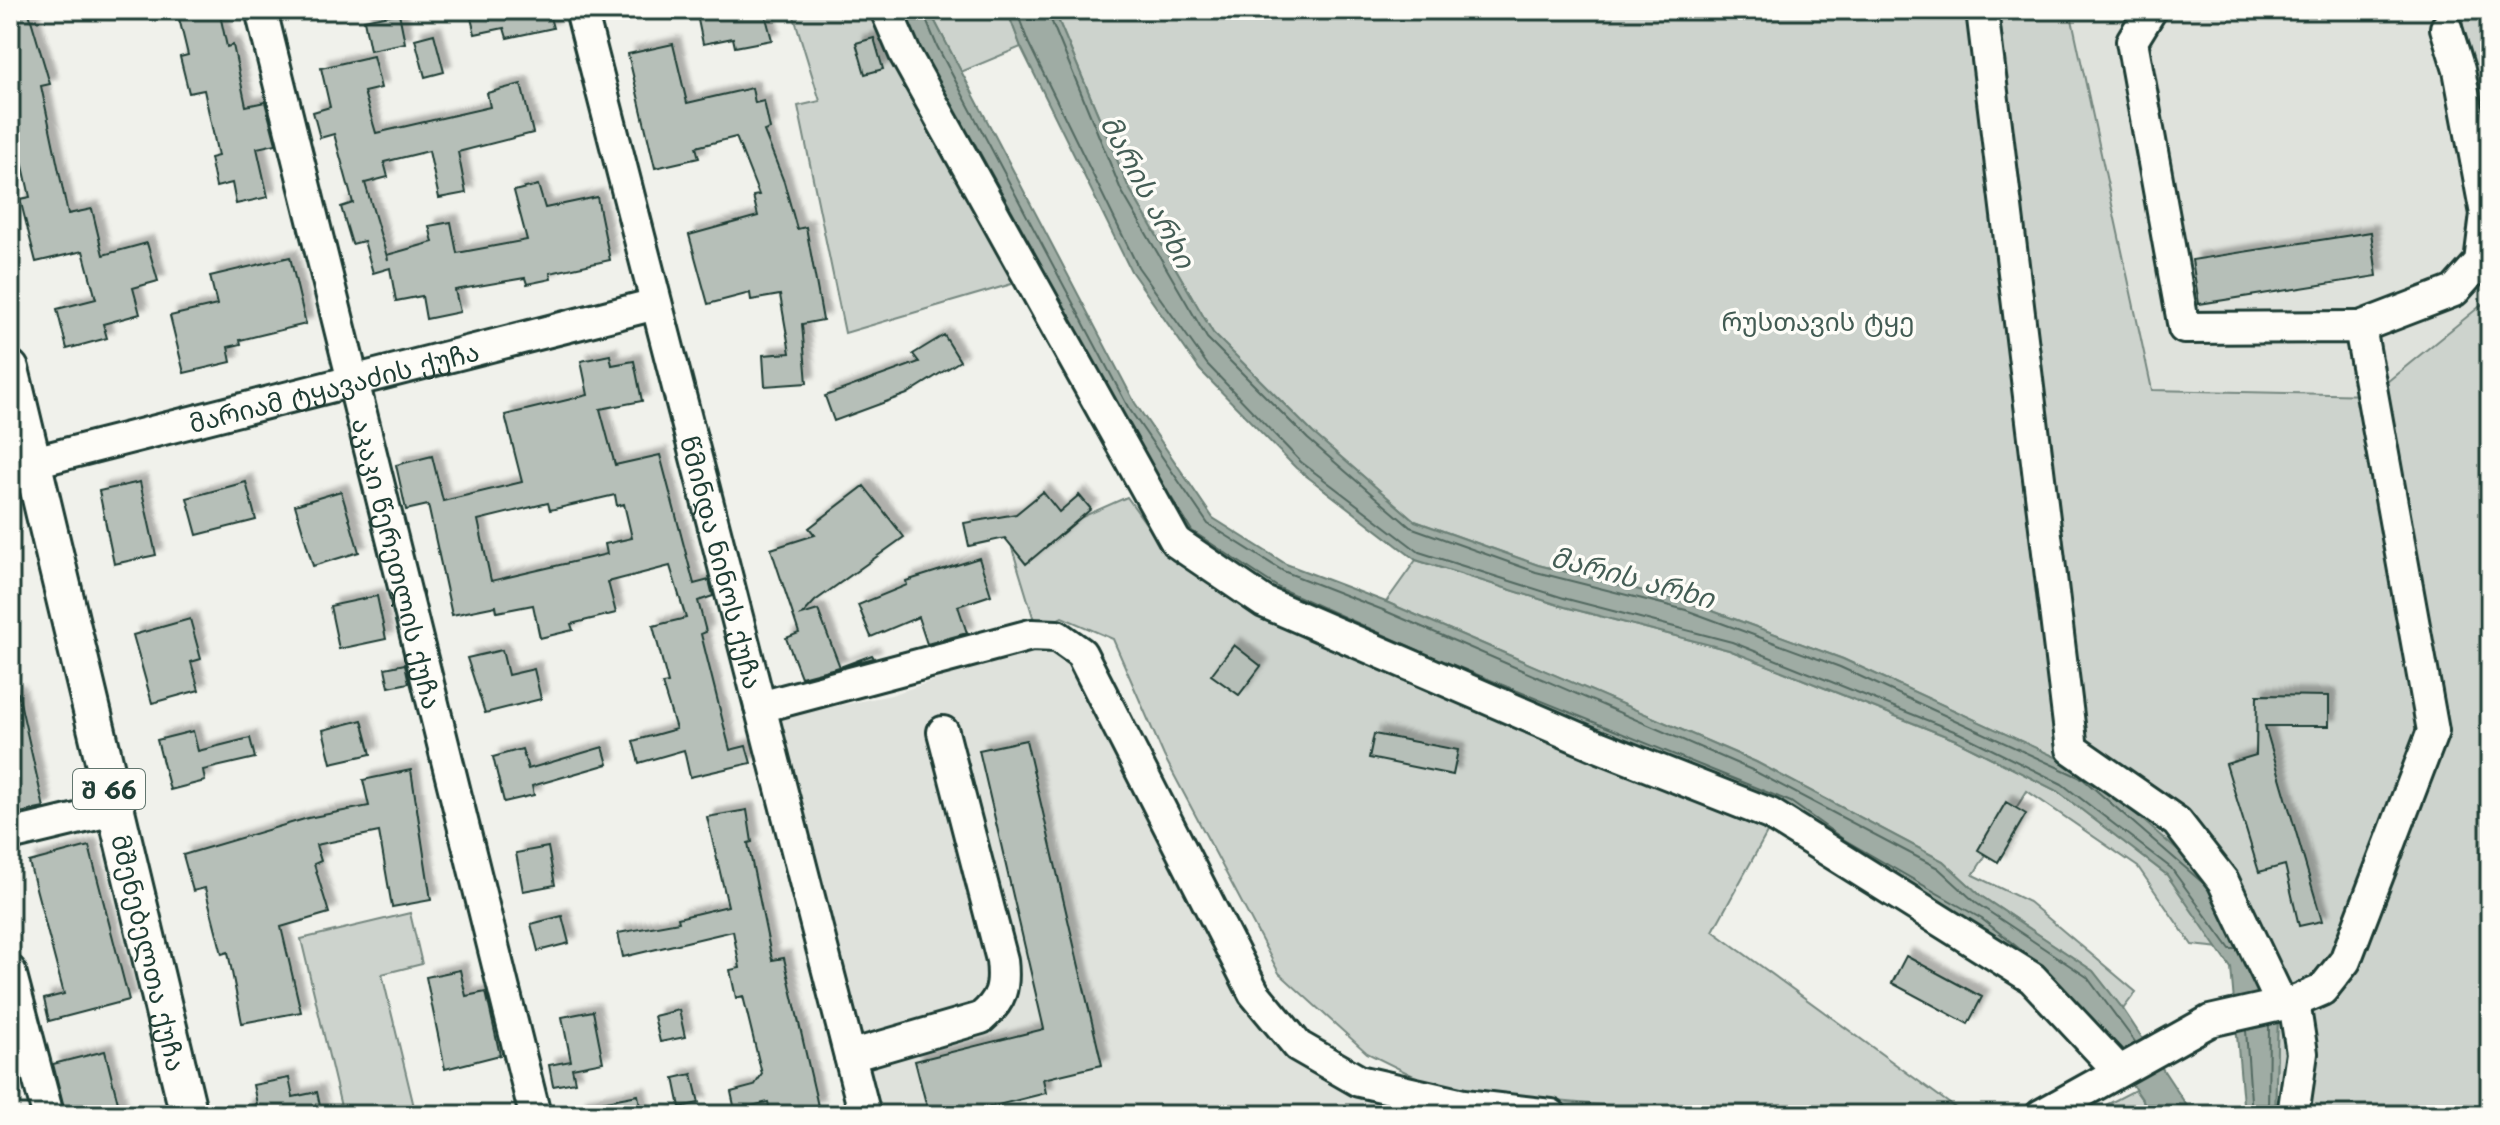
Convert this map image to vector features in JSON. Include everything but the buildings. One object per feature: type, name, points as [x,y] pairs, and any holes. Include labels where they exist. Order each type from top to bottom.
[{"type":"main road","name":"მშენებელთა ქუჩა","points":[[10,369],[22,465],[114,810],[189,1115]]},
{"type":"street","name":"აკაკი წერეთლის ქუჩა","points":[[261,10],[535,1115]]},
{"type":"street","name":"წმინდა ნინოს ქუჩა","points":[[581,10],[865,1115]]},
{"type":"street","points":[[886,10],[905,54],[1176,542],[1264,602],[1600,747],[1770,814],[2032,978],[2119,1071]]},
{"type":"street","points":[[1982,10],[2072,749],[2177,822],[2223,881],[2285,1004],[2302,1053],[2293,1115]]},
{"type":"street","points":[[2151,10],[2132,41],[2184,328],[2360,327],[2454,291],[2480,262],[2486,214],[2459,70],[2446,28]]},
{"type":"street","name":"მარიამ ტყავაძის ქუჩა","points":[[22,465],[656,304]]},
{"type":"street","points":[[2041,1115],[2210,1021],[2285,1004],[2322,990],[2345,961],[2433,731],[2360,327]]},
{"type":"street","points":[[760,707],[1031,635],[1057,636],[1081,653],[1254,993],[1298,1046],[1359,1081],[1464,1105],[1551,1115]]},
{"type":"street","points":[[850,1056],[981,1018],[998,1003],[1005,984],[1002,960],[943,732]]},
{"type":"street","points":[[10,835],[114,810]]},
{"type":"street","points":[[10,971],[48,1115]]},
{"type":"shaded area","points":[[2070,10],[2461,10],[2490,250],[2490,298],[2372,395],[2152,390]]},
{"type":"shaded area","points":[[1030,648],[1053,653],[1076,667],[1294,1054],[1493,1115],[875,1115],[773,719],[891,695]]},
{"type":"green space","points":[[792,10],[884,10],[1015,283],[845,333],[798,106],[820,101]]},
{"type":"green space","points":[[929,10],[1007,10],[1021,47],[961,72]]},
{"type":"green space","name":"რუსთავის ტყე","points":[[1054,10],[2070,10],[2152,390],[2371,395],[2490,298],[2490,1115],[2275,1115],[2278,1012],[2088,772],[1843,659],[1688,602],[1538,565],[1415,521],[1313,433],[1213,333],[1128,186]]},
{"type":"green space","points":[[2461,10],[2490,10],[2490,250]]},
{"type":"green space","points":[[1127,497],[1172,560],[1270,621],[1513,727],[1768,831],[1713,931],[1965,1115],[1644,1115],[1623,1107],[1444,1091],[1367,1053],[1279,973],[1164,756],[1113,639],[1062,617],[1037,630],[1012,548]]},
{"type":"green space","points":[[1416,560],[1565,607],[1729,650],[1956,740],[2057,791],[2167,875],[2221,948],[2192,945],[2138,867],[2027,791],[1973,875],[2029,902],[2136,992],[2123,1009],[2093,971],[1981,896],[1943,861],[1756,762],[1386,602]]},
{"type":"green space","points":[[410,913],[422,964],[382,974],[416,1115],[343,1115],[301,939]]},
{"type":"green space","points":[[2135,1090],[2153,1115],[2087,1115]]},
{"type":"water","points":[[896,10],[929,10],[1135,403],[1213,518],[1286,564],[1386,602],[1756,762],[1943,861],[1981,896],[2093,971],[2123,1009],[2193,1115],[2153,1115],[2078,1006],[1978,926],[1839,846],[1651,755],[1276,595],[1186,537]]},
{"type":"water","points":[[1007,10],[1054,10],[1128,186],[1213,333],[1313,433],[1415,521],[1538,565],[1688,602],[1843,659],[2088,772],[2218,886],[2278,1012],[2275,1115],[2244,1115],[2231,968],[2167,875],[2057,791],[1956,740],[1729,650],[1565,607],[1416,560],[1296,468],[1200,370],[1131,271],[1021,47]]},
{"type":"water label","name":"მარის არხი","points":[[1149,191]]},
{"type":"water label","name":"მარის არხი","points":[[1633,576]]}]
